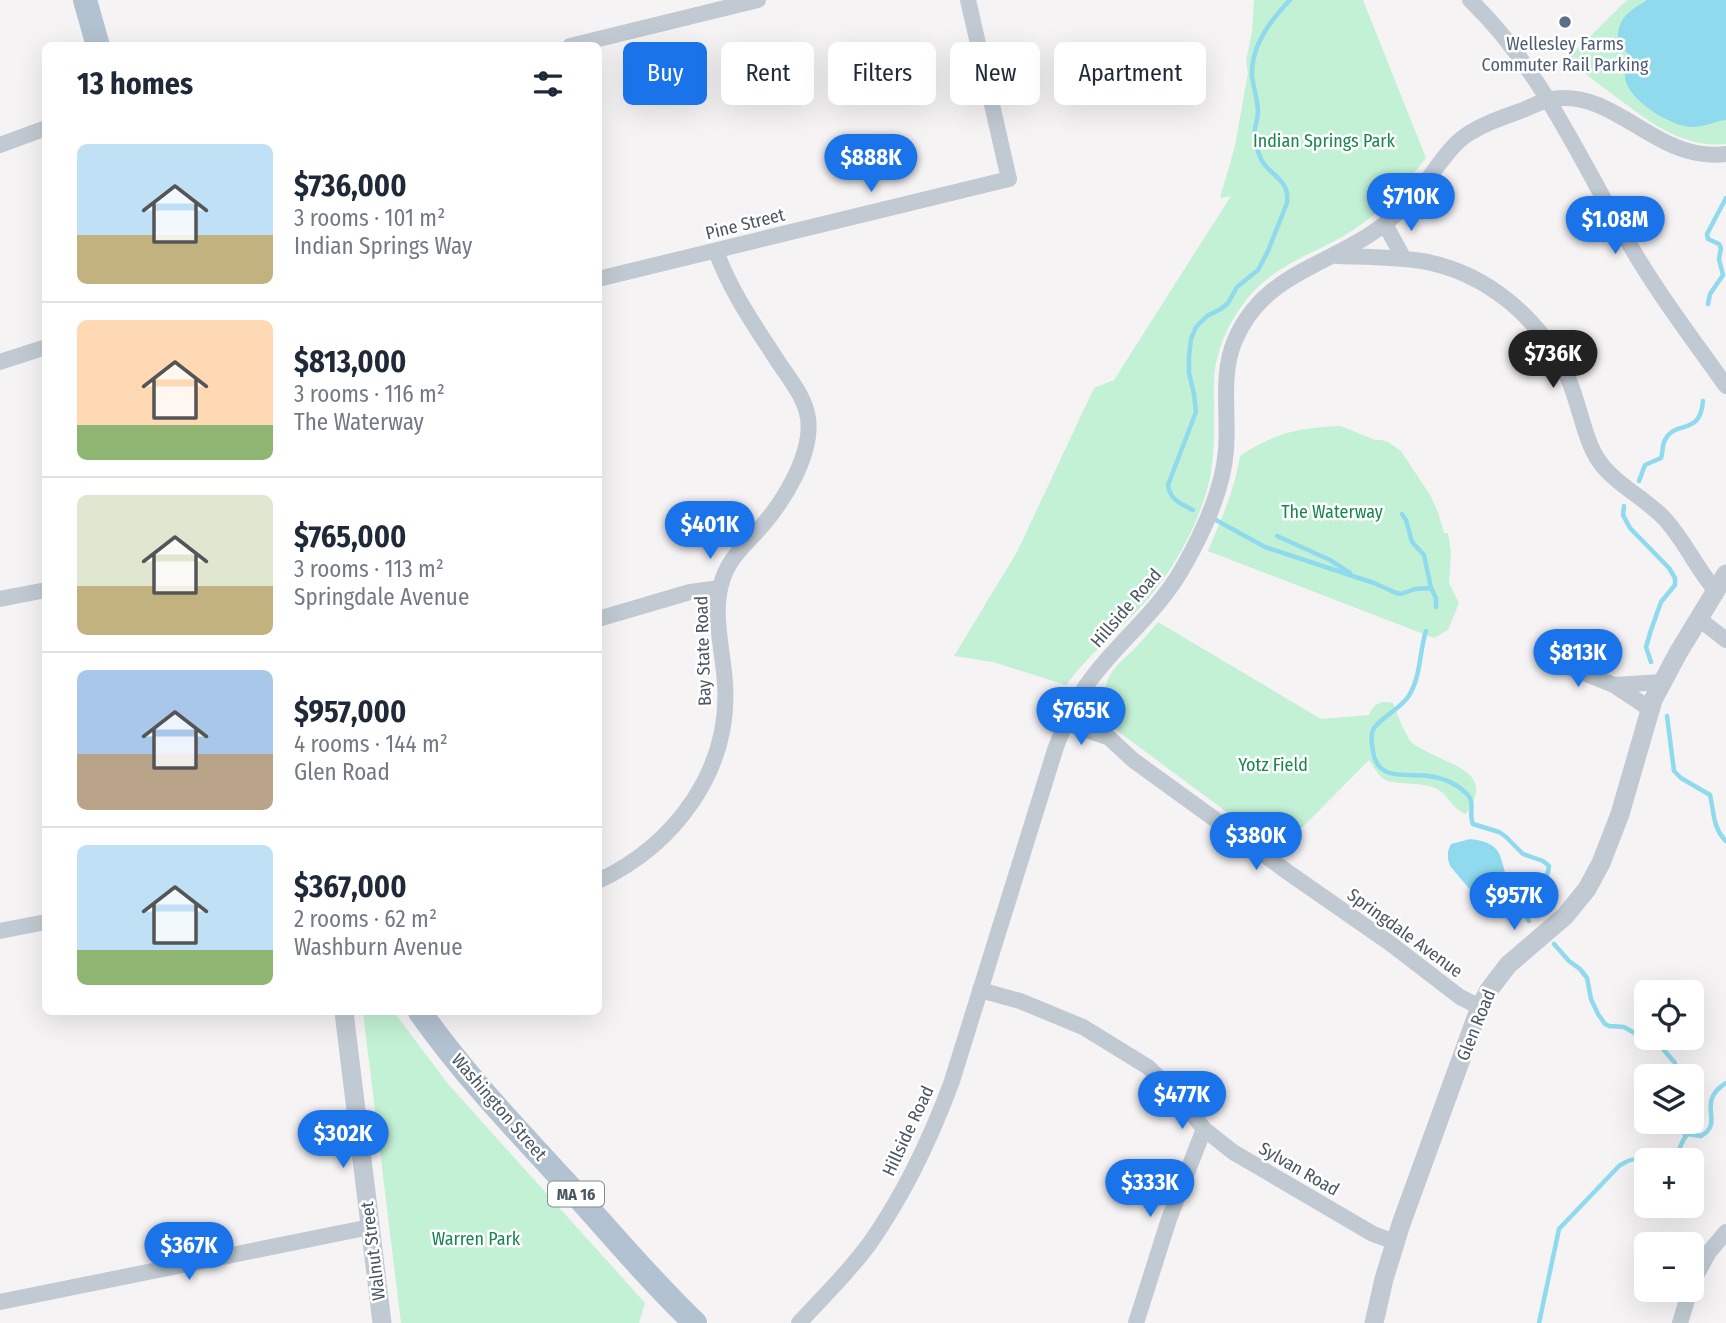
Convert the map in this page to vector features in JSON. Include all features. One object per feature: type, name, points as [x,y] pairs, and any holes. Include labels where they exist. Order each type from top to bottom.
[{"type":"main road","points":[[85,0],[98,42]]},
{"type":"main road","name":"Washington Street","points":[[422,1015],[486,1096],[695,1323]]},
{"type":"street","points":[[586,42],[758,0]]},
{"type":"street","name":"Pine Street","points":[[602,278],[1009,179],[968,0]]},
{"type":"street","points":[[1470,0],[1511,46],[1547,100],[1642,266],[1726,386]]},
{"type":"street","points":[[1547,100],[1569,98],[1590,102],[1673,146],[1701,154],[1726,154]]},
{"type":"street","name":"Hillside Road","points":[[799,1323],[863,1252],[903,1190],[926,1145],[944,1103],[1055,750],[1066,723],[1086,686],[1165,596],[1184,567],[1210,510],[1220,484],[1225,459],[1228,361],[1240,330],[1256,306],[1274,288],[1358,243],[1385,224],[1407,204],[1449,151],[1466,136],[1486,124],[1547,100]]},
{"type":"street","points":[[0,145],[42,129]]},
{"type":"street","points":[[1385,224],[1404,259]]},
{"type":"street","name":"Bay State Road","points":[[602,879],[640,857],[671,830],[698,793],[713,762],[723,730],[726,685],[719,618],[720,588],[730,562],[774,512],[790,485],[804,450],[808,424],[801,397],[742,305],[716,251]]},
{"type":"street","points":[[1334,256],[1430,263],[1470,277],[1505,298],[1528,318],[1562,366],[1599,462],[1664,518],[1702,573],[1721,582]]},
{"type":"street","points":[[0,362],[42,348]]},
{"type":"street","name":"Glen Road","points":[[1374,1323],[1395,1242],[1480,1007],[1508,965],[1565,916],[1587,889],[1620,814],[1650,709],[1662,682],[1721,582]]},
{"type":"street","points":[[602,618],[690,592],[720,588]]},
{"type":"street","points":[[0,599],[42,591]]},
{"type":"street","points":[[1699,619],[1726,640]]},
{"type":"street","points":[[1554,661],[1614,685],[1650,709]]},
{"type":"street","points":[[1614,685],[1662,682]]},
{"type":"street","name":"Springdale Avenue","points":[[1086,686],[1098,721],[1107,737],[1141,766],[1391,944],[1460,997],[1480,1007]]},
{"type":"street","name":"Springdale Avenue","points":[[1066,723],[1107,737]]},
{"type":"street","points":[[0,932],[42,923]]},
{"type":"street","name":"Sylvan Road","points":[[980,990],[1020,1001],[1083,1027],[1148,1067],[1182,1101],[1204,1129],[1245,1160],[1373,1234],[1395,1242]]},
{"type":"street","name":"Walnut Street","points":[[344,1015],[382,1323]]},
{"type":"street","points":[[1136,1323],[1169,1219],[1204,1129]]},
{"type":"street","points":[[0,1302],[370,1227]]},
{"type":"street","points":[[1704,1261],[1726,1232]]},
{"type":"street","points":[[1679,1323],[1686,1302]]},
{"type":"green space","name":"Indian Springs Park","points":[[1254,0],[1363,0],[1426,158],[1372,216],[1350,232],[1290,264],[1262,283],[1235,316],[1222,342],[1215,368],[1213,458],[1207,490],[1194,525],[1177,558],[1157,588],[1132,616],[1066,685],[993,662],[954,656],[1017,552],[1094,388],[1114,380],[1231,196],[1220,198],[1235,146],[1248,73],[1246,61],[1252,32]]},
{"type":"green space","points":[[1627,0],[1726,0],[1726,144],[1696,142],[1668,132],[1631,108],[1567,59]]},
{"type":"green space","name":"The Waterway","points":[[1341,426],[1375,440],[1388,442],[1401,451],[1430,495],[1444,533],[1448,533],[1451,553],[1449,583],[1459,603],[1448,630],[1434,638],[1208,551],[1223,516],[1240,456],[1277,436],[1313,428]]},
{"type":"green space","name":"Yotz Field","points":[[1158,622],[1321,719],[1369,715],[1378,703],[1393,703],[1412,743],[1456,766],[1473,779],[1476,788],[1474,800],[1466,814],[1430,786],[1387,781],[1378,774],[1369,760],[1279,851],[1119,732],[1111,722],[1105,702],[1109,677]]},
{"type":"green space","name":"Warren Park","points":[[363,1015],[396,1015],[448,1084],[645,1303],[639,1323],[401,1323]]},
{"type":"water","points":[[1647,0],[1726,0],[1726,120],[1702,126],[1684,126],[1654,112],[1630,90],[1625,78],[1628,54],[1619,44],[1619,27],[1628,14]]},
{"type":"water","points":[[1470,839],[1488,843],[1496,849],[1512,888],[1525,891],[1536,888],[1543,892],[1542,899],[1525,917],[1520,918],[1480,899],[1450,866],[1448,851],[1451,844]]},
{"type":"waterway","points":[[1193,510],[1173,498],[1168,485],[1196,412],[1189,373],[1191,339],[1196,327],[1207,316],[1228,303],[1237,287],[1258,270],[1287,203],[1285,188],[1265,165],[1257,148],[1255,132],[1258,107],[1252,75],[1259,43],[1269,25],[1290,0]]},
{"type":"waterway","points":[[1708,304],[1710,294],[1723,275],[1719,259],[1721,248],[1719,244],[1708,239],[1707,234],[1726,198]]},
{"type":"waterway","points":[[1639,481],[1645,465],[1661,458],[1663,444],[1668,435],[1697,420],[1703,401]]},
{"type":"waterway","points":[[1624,506],[1623,515],[1630,528],[1669,568],[1675,578],[1675,585],[1661,602],[1646,647],[1651,662]]},
{"type":"waterway","points":[[1402,514],[1412,542],[1424,555],[1431,588]]},
{"type":"waterway","points":[[1216,520],[1265,547],[1374,583],[1396,593],[1431,588],[1436,598],[1436,607]]},
{"type":"waterway","points":[[1277,536],[1330,560],[1350,573]]},
{"type":"waterway","points":[[1426,631],[1418,674],[1412,690],[1404,702],[1373,730],[1376,761],[1380,768],[1387,772],[1434,777],[1463,790],[1470,797],[1473,824],[1499,832],[1523,854],[1549,866],[1538,891]]},
{"type":"waterway","points":[[1667,716],[1674,771],[1710,795],[1716,826],[1726,841]]},
{"type":"waterway","points":[[1524,913],[1529,921]]},
{"type":"waterway","points":[[1554,944],[1587,978],[1591,999],[1605,1024],[1624,1027],[1652,1041],[1675,1064]]},
{"type":"waterway","points":[[1680,1148],[1688,1134],[1701,1136],[1708,1131],[1711,1125],[1712,1098],[1726,1083]]},
{"type":"waterway","points":[[1539,1323],[1559,1229],[1619,1166],[1634,1160]]},
{"type":"place","name":"Wellesley Farms Commuter Rail Parking","points":[[1565,22]]}]
